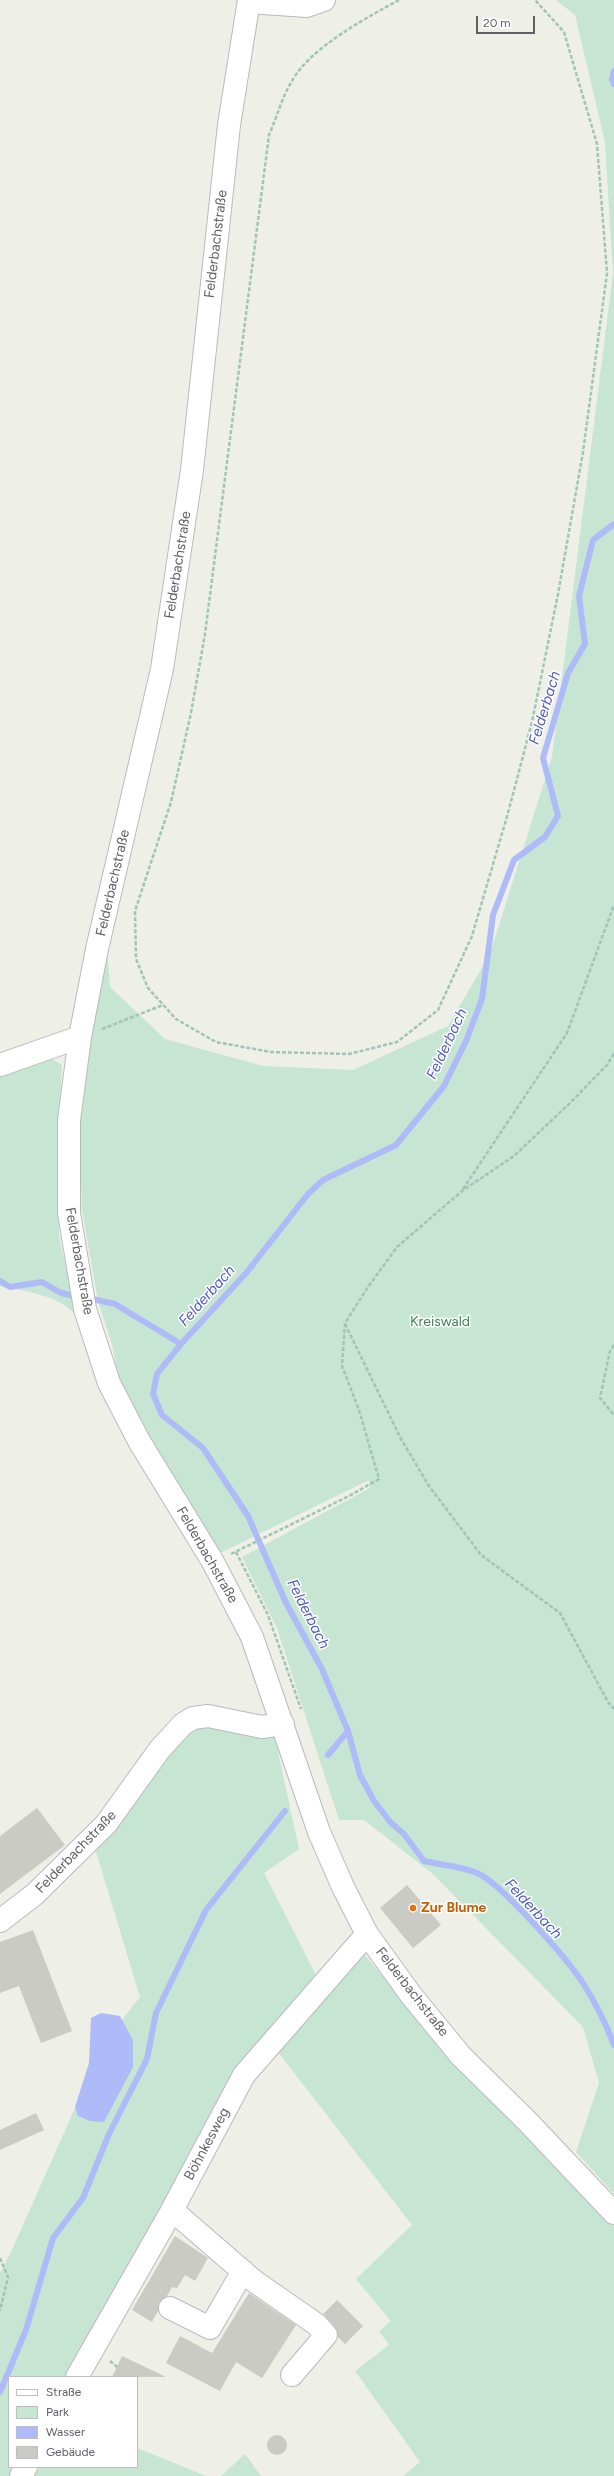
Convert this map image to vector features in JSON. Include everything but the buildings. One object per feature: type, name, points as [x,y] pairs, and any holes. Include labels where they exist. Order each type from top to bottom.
[{"type":"street","points":[[249,1],[307,6],[324,0]]},
{"type":"street","name":"Felderbachstraße","points":[[249,1],[230,125],[192,470],[162,669],[97,949],[80,1037],[69,1120],[69,1214],[85,1309],[109,1383],[139,1441],[213,1562],[252,1637],[284,1724],[302,1789],[343,1887],[367,1934],[411,1995],[461,2056],[527,2121],[614,2213]]},
{"type":"street","points":[[0,1065],[80,1037]]},
{"type":"street","name":"Felderbachstraße","points":[[0,1921],[35,1894],[106,1824],[160,1749],[183,1724],[193,1718],[208,1716],[262,1727],[284,1724]]},
{"type":"street","name":"Böhnkesweg","points":[[78,2376],[172,2210],[244,2075],[367,1934]]},
{"type":"street","points":[[172,2210],[242,2271],[316,2324],[326,2335],[292,2376]]},
{"type":"street","points":[[170,2308],[210,2328],[242,2271]]},
{"type":"path","points":[[399,0],[362,20],[316,53],[292,80],[269,135],[204,642],[191,714],[171,802],[135,911],[136,959],[148,988],[176,1020],[216,1042],[271,1052],[349,1054],[397,1042],[438,1010],[472,936],[508,813],[532,722],[558,594],[583,452],[607,273],[597,144],[564,32],[535,0]]},
{"type":"path","points":[[462,1191],[567,1034],[614,905]]},
{"type":"path","points":[[80,1037],[163,1006]]},
{"type":"path","points":[[243,1548],[268,1537],[380,1479],[359,1410],[342,1366],[345,1324],[368,1287],[397,1247],[462,1191],[514,1156],[571,1102],[607,1065],[614,1052]]},
{"type":"path","points":[[345,1324],[401,1439],[429,1486],[481,1555],[560,1614],[614,1709]]},
{"type":"path","points":[[614,1345],[610,1351],[600,1398],[614,1415]]},
{"type":"path","points":[[0,2258],[8,2276],[0,2311]]},
{"type":"green space","name":"Kreiswald","points":[[556,0],[614,0],[614,2194],[576,2152],[599,2083],[583,2027],[433,1874],[364,1820],[339,1820],[277,1628],[242,1557],[370,1488],[369,1480],[220,1553],[119,1386],[113,1348],[98,1301],[82,1210],[79,1126],[94,1016],[107,947],[110,987],[165,1039],[263,1066],[353,1070],[448,1026],[490,954],[552,757],[613,273],[605,142],[575,15]]},
{"type":"green space","points":[[50,1058],[62,1065],[57,1164],[59,1236],[76,1315],[69,1308],[51,1298],[0,1286],[0,1072]]},
{"type":"green space","points":[[211,1722],[275,1738],[299,1849],[264,1873],[319,1981],[272,2036],[68,2376],[8,2376],[8,2468],[16,2468],[12,2476],[0,2476],[0,2273],[11,2252],[104,2043],[140,1997],[94,1845],[189,1726]]},
{"type":"green space","points":[[364,1954],[474,2084],[614,2225],[614,2476],[403,2476],[420,2462],[355,2371],[389,2345],[379,2331],[391,2321],[356,2279],[412,2225],[278,2052]]},
{"type":"green space","points":[[138,2448],[206,2476],[24,2476],[28,2468],[138,2468]]},
{"type":"green space","points":[[245,2454],[261,2476],[221,2476]]},
{"type":"water","points":[[101,2013],[120,2016],[133,2040],[133,2067],[104,2122],[90,2121],[78,2116],[75,2107],[89,2063],[91,2018]]},
{"type":"waterway","name":"Felderbach","points":[[614,71],[612,80],[614,84]]},
{"type":"waterway","name":"Felderbach","points":[[614,524],[593,540],[579,596],[585,644],[568,673],[543,758],[558,816],[545,837],[514,860],[493,915],[482,999],[466,1041],[444,1086],[396,1145],[323,1180],[308,1194],[247,1272],[181,1344],[157,1374],[153,1394],[162,1415],[203,1448],[248,1516],[286,1603],[322,1669],[348,1731],[360,1775],[374,1801],[391,1823],[404,1834],[424,1861],[458,1867],[477,1873],[488,1880],[517,1906],[549,1940],[583,1983],[600,2013],[614,2045]]},
{"type":"waterway","points":[[0,1281],[10,1287],[42,1282],[61,1293],[79,1297]]},
{"type":"waterway","points":[[88,1298],[115,1304],[181,1344]]},
{"type":"waterway","points":[[328,1755],[348,1731]]},
{"type":"waterway","points":[[0,2392],[26,2330],[53,2238],[83,2198],[109,2134],[147,2059],[156,2013],[206,1910],[285,1811]]},
{"type":"place","name":"Zur Blume","points":[[413,1908]]}]
